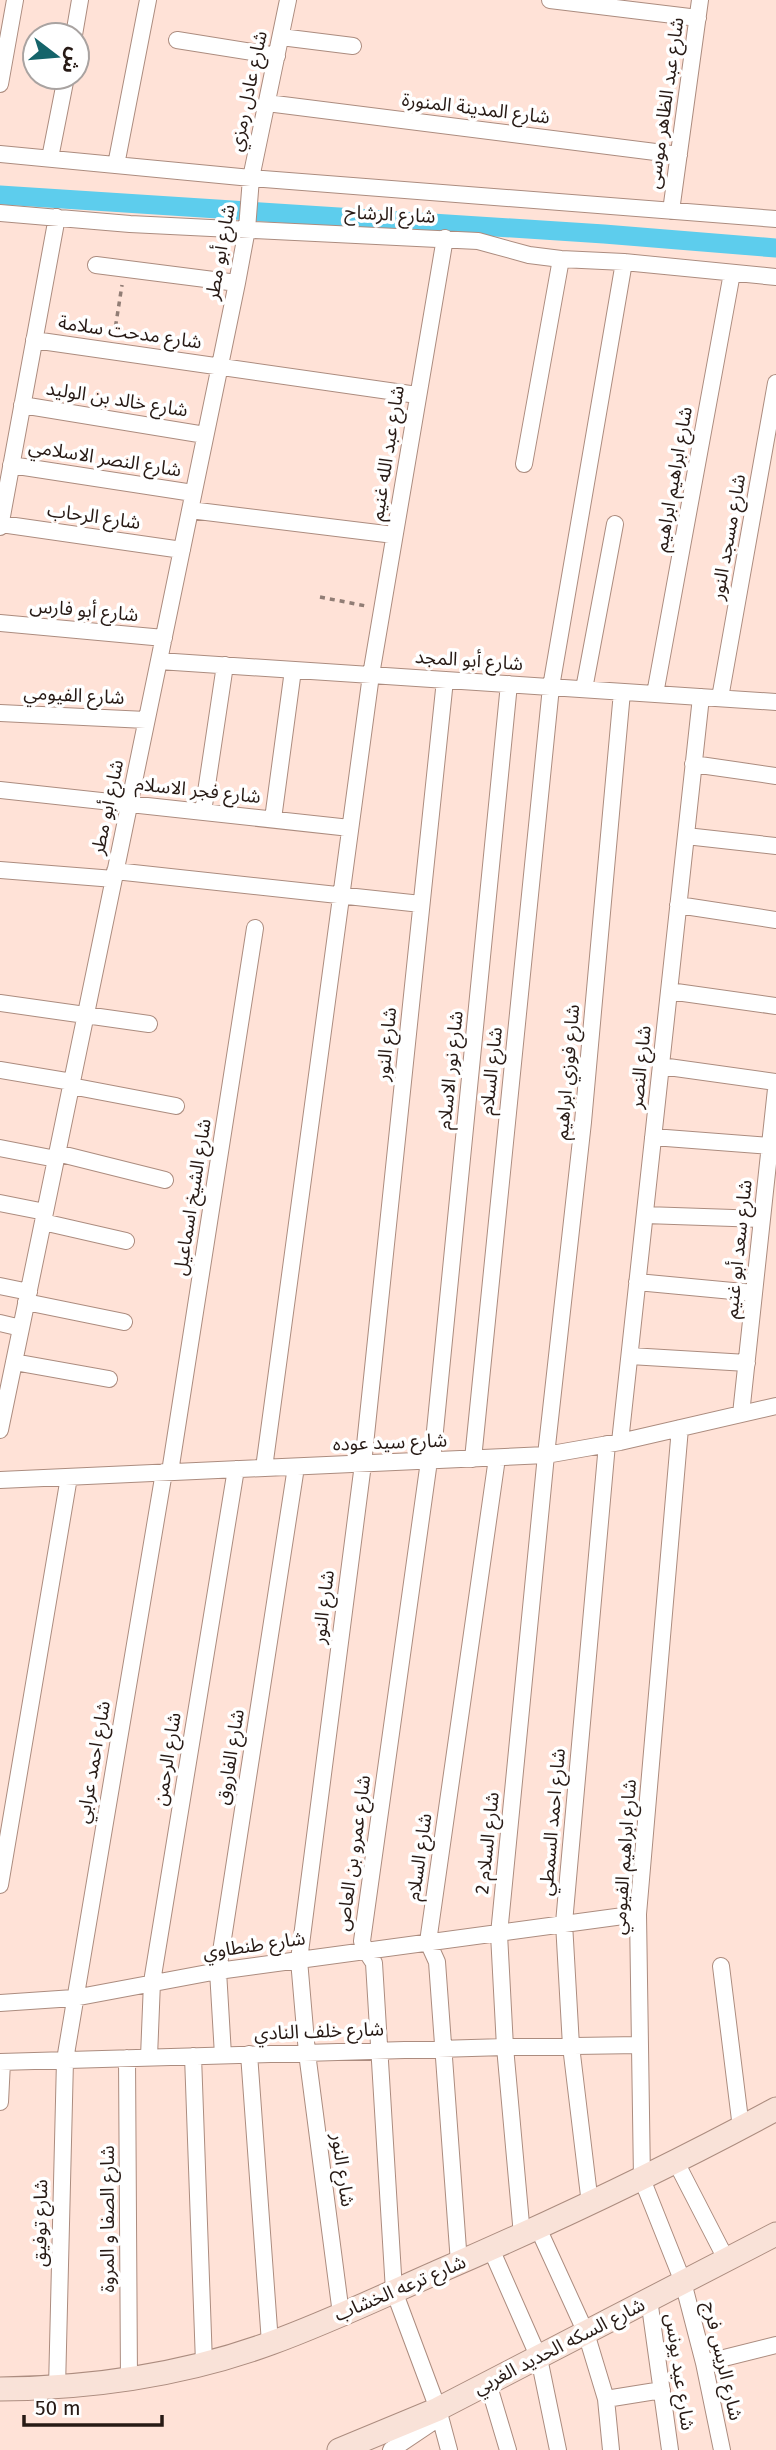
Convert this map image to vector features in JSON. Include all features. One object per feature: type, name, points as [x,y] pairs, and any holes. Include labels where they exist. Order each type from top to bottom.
[{"type":"street","points":[[0,84],[15,0]]},
{"type":"street","points":[[76,21],[80,0]]},
{"type":"street","points":[[116,165],[148,0]]},
{"type":"street","name":"شارع عادل رمزي","points":[[251,184],[288,0]]},
{"type":"street","points":[[550,0],[698,18]]},
{"type":"street","name":"شارع عبد الظاهر موسى","points":[[671,211],[700,0]]},
{"type":"street","points":[[281,37],[353,46]]},
{"type":"street","points":[[177,40],[277,56]]},
{"type":"street","points":[[50,158],[63,91]]},
{"type":"street","name":"شارع المدينة المنورة","points":[[267,103],[679,155]]},
{"type":"street","name":"شارع الرشاح","points":[[0,154],[116,165],[251,184],[776,219]]},
{"type":"street","name":"شارع أبو مطر","points":[[0,1430],[237,284],[248,225],[251,184]]},
{"type":"street","name":"شارع الرشاح","points":[[0,213],[130,224],[248,225],[445,238],[478,241],[529,255],[561,259],[624,262],[776,277]]},
{"type":"street","points":[[0,525],[57,217]]},
{"type":"street","name":"شارع عبد الله غنيم","points":[[264,1468],[370,675],[445,238]]},
{"type":"street","points":[[524,464],[561,259]]},
{"type":"street","name":"شارع السلام","points":[[473,1459],[551,687],[624,262]]},
{"type":"street","points":[[96,265],[237,284]]},
{"type":"street","name":"شارع ابراهيم ابراهيم","points":[[655,694],[732,273]]},
{"type":"street","name":"شارع مدحت سلامة","points":[[34,340],[418,395]]},
{"type":"street","name":"شارع مسجد النور","points":[[720,698],[776,383]]},
{"type":"street","name":"شارع خالد بن الوليد","points":[[22,405],[205,435]]},
{"type":"street","name":"شارع النصر الاسلامي","points":[[11,465],[193,493]]},
{"type":"street","points":[[190,510],[394,535]]},
{"type":"street","points":[[584,689],[615,524]]},
{"type":"street","name":"شارع الرحاب","points":[[0,525],[182,550]]},
{"type":"street","name":"شارع أبو فارس","points":[[0,623],[164,638]]},
{"type":"street","name":"شارع أبو المجد","points":[[159,661],[776,702]]},
{"type":"street","points":[[203,812],[225,665]]},
{"type":"street","points":[[273,819],[293,670]]},
{"type":"street","name":"شارع النور","points":[[341,2314],[307,2053],[299,1961],[363,1464],[445,680]]},
{"type":"street","name":"شارع نور الاسلام","points":[[431,1461],[509,684]]},
{"type":"street","name":"شارع فوزي ابراهيم","points":[[546,1455],[583,1122],[622,692]]},
{"type":"street","name":"شارع النصر","points":[[614,1443],[629,1356],[701,697]]},
{"type":"street","name":"شارع الفيومي","points":[[0,713],[146,720]]},
{"type":"street","points":[[693,764],[776,776]]},
{"type":"street","name":"شارع فجر الاسلام","points":[[0,790],[350,828]]},
{"type":"street","points":[[685,836],[776,846]]},
{"type":"street","points":[[0,870],[115,875],[421,904]]},
{"type":"street","points":[[678,905],[776,920]]},
{"type":"street","name":"شارع الشيخ اسماعيل","points":[[167,1472],[255,928]]},
{"type":"street","points":[[669,991],[776,1006]]},
{"type":"street","points":[[0,1003],[149,1024]]},
{"type":"street","points":[[661,1066],[776,1082]]},
{"type":"street","points":[[0,1070],[176,1107]]},
{"type":"street","name":"شارع سعد أبو غنيم","points":[[741,1414],[776,1089]]},
{"type":"street","points":[[653,1137],[770,1146]]},
{"type":"street","points":[[0,1148],[56,1156],[165,1180]]},
{"type":"street","points":[[0,1203],[125,1241]]},
{"type":"street","points":[[645,1215],[762,1219]]},
{"type":"street","points":[[637,1282],[754,1293]]},
{"type":"street","points":[[0,1286],[27,1297],[124,1322]]},
{"type":"street","points":[[0,1323],[21,1328]]},
{"type":"street","points":[[629,1356],[747,1363]]},
{"type":"street","points":[[14,1362],[109,1379]]},
{"type":"street","name":"شارع سيد عوده","points":[[0,1480],[546,1455],[614,1443],[776,1406]]},
{"type":"street","name":"شارع ابراهيم الفيومي","points":[[680,1428],[638,1914],[642,2179],[682,2282]]},
{"type":"street","name":"شارع احمد السمطي","points":[[590,2204],[571,2046],[564,1923],[614,1443]]},
{"type":"street","name":"شارع السلام 2","points":[[546,1455],[499,1934],[505,2047],[530,2232],[586,2333],[606,2399],[611,2450]]},
{"type":"street","name":"شارع السلام","points":[[459,2263],[437,1962],[428,1942],[497,1458]]},
{"type":"street","name":"شارع عمرو بن العاص","points":[[431,1461],[362,1941],[374,1963],[394,2291],[439,2413],[449,2450]]},
{"type":"street","name":"شارع الفاروق","points":[[223,2055],[218,1971],[296,1467]]},
{"type":"street","name":"شارع الرحمن","points":[[149,2057],[152,1982],[236,1469]]},
{"type":"street","name":"شارع احمد عرابي","points":[[65,2060],[167,1472]]},
{"type":"street","points":[[0,1885],[69,1477]]},
{"type":"street","name":"شارع طنطاوي","points":[[0,2003],[74,1998],[218,1971],[638,1914]]},
{"type":"street","points":[[721,1966],[741,2128]]},
{"type":"street","name":"شارع خلف النادي","points":[[1,2062],[640,2045]]},
{"type":"street","points":[[249,2054],[270,2343]]},
{"type":"street","points":[[193,2056],[204,2363]]},
{"type":"street","name":"شارع الصفا و المروة","points":[[127,2058],[129,2379]]},
{"type":"street","name":"شارع توفيق","points":[[57,2388],[65,2060]]},
{"type":"street","points":[[0,2102],[1,2062]]},
{"type":"street","name":"شارع ترعه الخشاب","points":[[0,2389],[57,2388],[129,2379],[204,2363],[270,2343],[530,2232],[676,2162],[776,2109]]},
{"type":"street","points":[[676,2162],[726,2259]]},
{"type":"street","name":"شارع السكه الحديد الغربي","points":[[339,2450],[439,2413],[488,2383],[776,2234]]},
{"type":"street","points":[[491,2249],[539,2358],[558,2450]]},
{"type":"street","name":"شارع الريس فرج","points":[[682,2282],[704,2363],[722,2450]]},
{"type":"street","name":"شارع عيد يونس","points":[[649,2300],[670,2450]]},
{"type":"street","points":[[704,2363],[776,2345]]},
{"type":"street","points":[[488,2383],[508,2450]]},
{"type":"street","points":[[606,2399],[663,2390]]},
{"type":"street","points":[[399,2448],[439,2413]]},
{"type":"street","points":[[715,2450],[722,2450]]},
{"type":"path","points":[[320,597],[382,610]]},
{"type":"waterway","points":[[0,195],[604,234],[776,248]]}]
